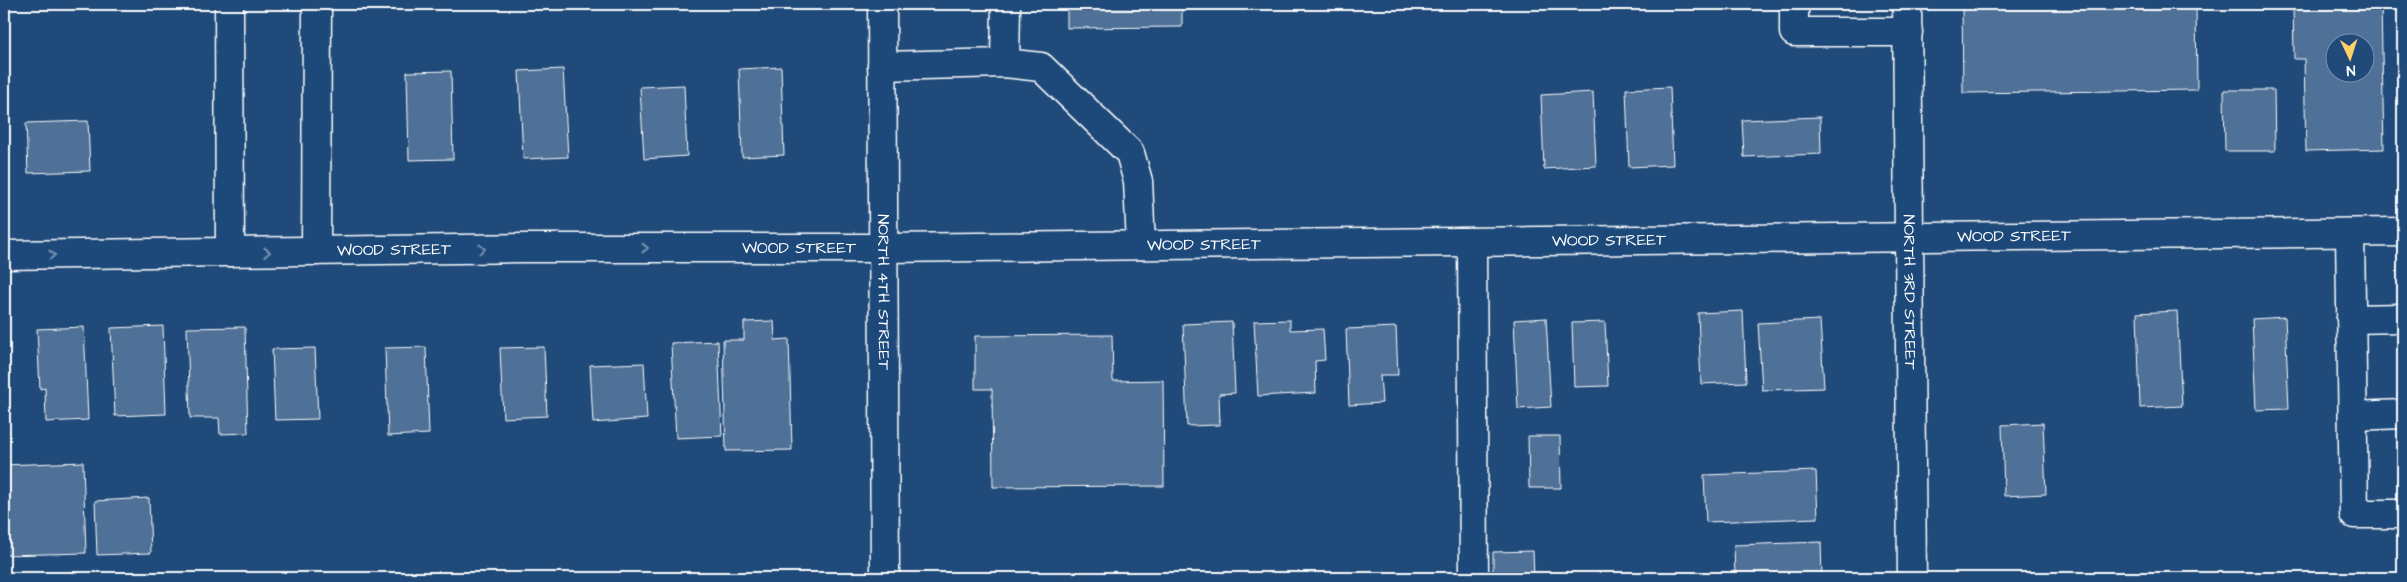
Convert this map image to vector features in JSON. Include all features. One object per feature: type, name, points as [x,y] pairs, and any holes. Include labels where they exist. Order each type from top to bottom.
[{"type":"street","points":[[229,4],[230,252]]},
{"type":"street","points":[[316,251],[317,4]]},
{"type":"street","name":"NORTH 4TH STREET","points":[[882,4],[885,578]]},
{"type":"street","points":[[1005,62],[1006,4]]},
{"type":"street","points":[[1794,4],[1794,32],[1908,32]]},
{"type":"street","name":"NORTH 3RD STREET","points":[[1908,4],[1912,578]]},
{"type":"street","points":[[882,66],[1005,62],[1042,66],[1130,152],[1138,181],[1141,245]]},
{"type":"street","points":[[2350,232],[2354,514],[2403,514]]},
{"type":"street","name":"WOOD STREET","points":[[4,255],[527,248],[884,248],[2403,232]]},
{"type":"street","points":[[1472,242],[1474,578]]},
{"type":"street","points":[[2351,319],[2403,318]]},
{"type":"street","points":[[2352,416],[2403,414]]},
{"type":"building","points":[[1067,4],[1182,4],[1182,27],[1067,28]]},
{"type":"building","points":[[1962,4],[2196,4],[2197,90],[1963,93]]},
{"type":"building","points":[[2293,4],[2381,4],[2384,149],[2306,151],[2304,59],[2294,59]]},
{"type":"building","points":[[781,67],[784,155],[742,157],[739,69]]},
{"type":"building","points":[[563,69],[568,157],[523,159],[519,71]]},
{"type":"building","points":[[451,71],[453,159],[409,160],[407,72]]},
{"type":"building","points":[[684,85],[687,156],[644,159],[640,87]]},
{"type":"building","points":[[1670,87],[1673,165],[1629,167],[1626,89]]},
{"type":"building","points":[[2224,90],[2274,90],[2275,151],[2225,151]]},
{"type":"building","points":[[1593,92],[1596,166],[1544,169],[1541,95]]},
{"type":"building","points":[[4,96],[6,180],[4,180]]},
{"type":"building","points":[[1820,117],[1821,154],[1744,157],[1742,120]]},
{"type":"building","points":[[88,121],[90,171],[28,173],[26,123]]},
{"type":"building","points":[[1743,311],[1746,382],[1701,384],[1698,313]]},
{"type":"building","points":[[2177,311],[2182,406],[2140,408],[2137,313]]},
{"type":"building","points":[[2285,317],[2289,409],[2256,410],[2252,319]]},
{"type":"building","points":[[1546,318],[1551,407],[1518,409],[1514,320]]},
{"type":"building","points":[[1290,320],[1290,330],[1323,329],[1325,360],[1315,361],[1316,393],[1258,396],[1254,321]]},
{"type":"building","points":[[1820,320],[1824,388],[1762,390],[1758,323]]},
{"type":"building","points":[[774,321],[775,340],[789,339],[792,450],[726,451],[723,340],[744,340],[744,322]]},
{"type":"building","points":[[1232,322],[1235,393],[1219,394],[1220,425],[1187,426],[1183,324]]},
{"type":"building","points":[[1605,322],[1608,386],[1574,387],[1572,323]]},
{"type":"building","points":[[163,326],[166,414],[115,416],[111,328]]},
{"type":"building","points":[[84,327],[88,420],[46,422],[45,388],[40,389],[37,329]]},
{"type":"building","points":[[245,327],[248,433],[220,434],[219,418],[190,418],[187,328]]},
{"type":"building","points":[[1396,327],[1398,375],[1380,375],[1382,403],[1349,405],[1346,329]]},
{"type":"building","points":[[1112,335],[1113,381],[1163,380],[1164,486],[993,487],[992,389],[975,389],[975,336]]},
{"type":"building","points":[[718,341],[722,436],[676,438],[671,343]]},
{"type":"building","points":[[426,347],[429,434],[388,436],[385,348]]},
{"type":"building","points":[[544,347],[547,416],[503,418],[500,348]]},
{"type":"building","points":[[315,348],[318,419],[275,420],[272,349]]},
{"type":"building","points":[[644,363],[647,419],[593,423],[590,365]]},
{"type":"building","points":[[2043,423],[2046,494],[2004,496],[2002,425]]},
{"type":"building","points":[[1528,436],[1560,436],[1561,488],[1529,488]]},
{"type":"building","points":[[83,462],[86,553],[4,555],[4,465]]},
{"type":"building","points":[[1816,471],[1818,518],[1706,522],[1704,475]]},
{"type":"building","points":[[149,498],[151,553],[97,555],[95,501]]},
{"type":"building","points":[[1821,542],[1822,578],[1735,578],[1734,545]]},
{"type":"building","points":[[1533,551],[1534,576],[1493,577],[1493,552]]}]
